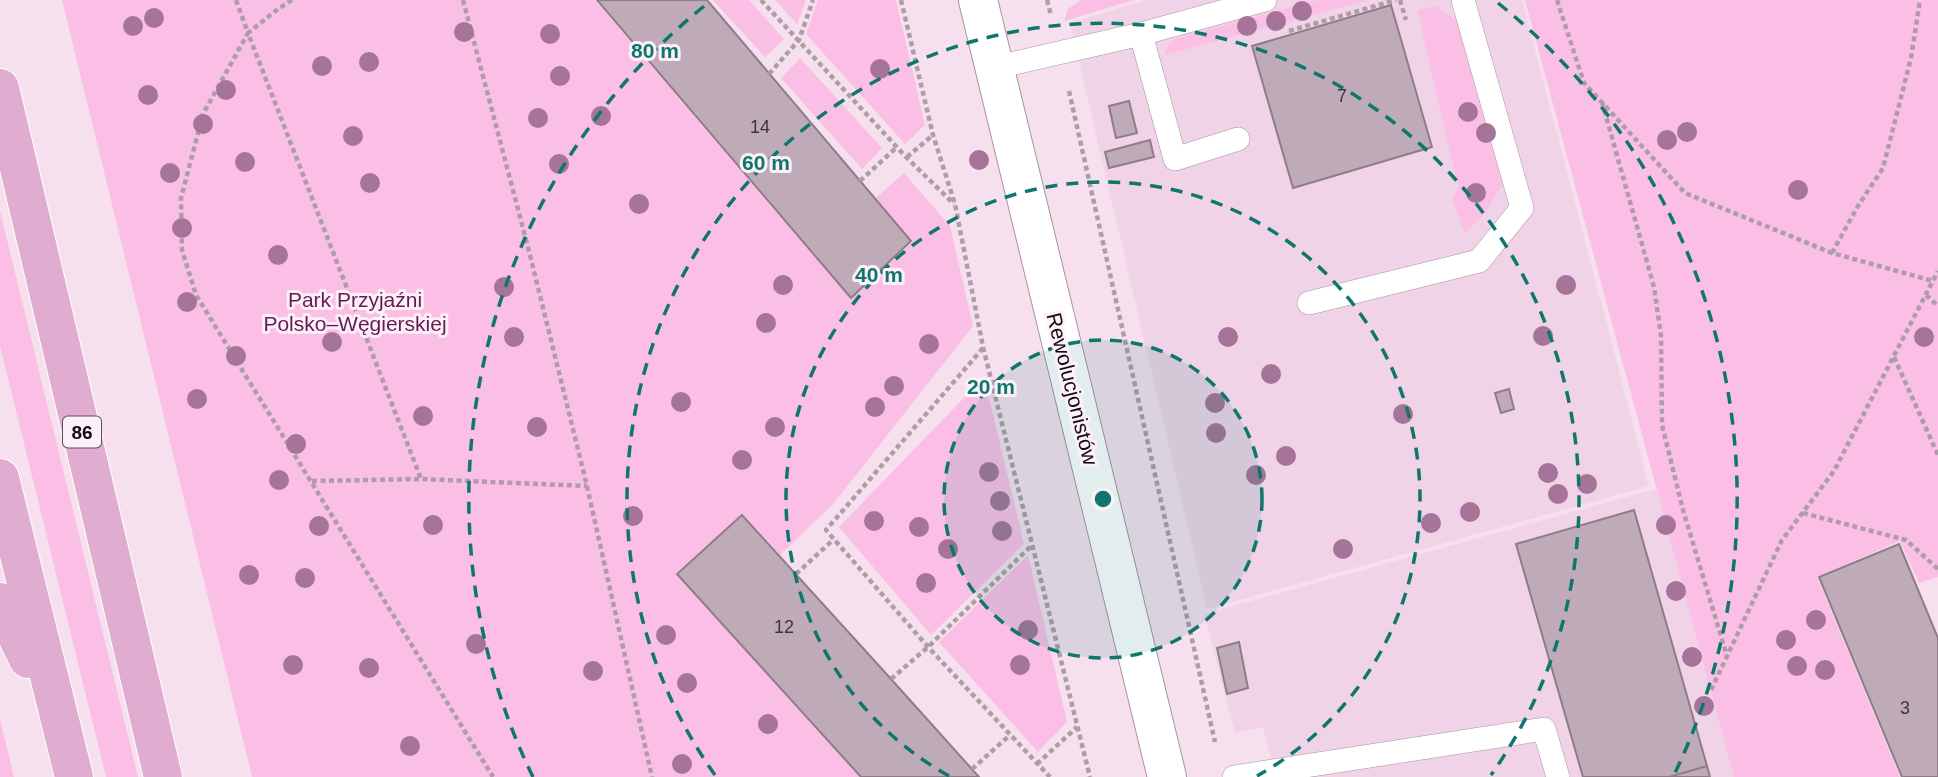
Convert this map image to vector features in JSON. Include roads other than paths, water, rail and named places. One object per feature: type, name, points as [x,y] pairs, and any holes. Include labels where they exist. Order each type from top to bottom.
[{"type":"main road","name":"86","points":[[0,88],[163,777]]},
{"type":"main road","points":[[0,478],[74,777]]},
{"type":"main road","points":[[0,602],[61,727]]},
{"type":"street","name":"Rewolucjonistów","points":[[978,0],[1167,777]]},
{"type":"lane","points":[[993,68],[1141,34],[1265,0]]},
{"type":"lane","points":[[1310,303],[1479,261],[1522,208],[1463,0]]},
{"type":"lane","points":[[1141,34],[1175,159],[1238,139]]},
{"type":"lane","points":[[1234,777],[1544,729],[1558,777]]},
{"type":"park label","name":"Park Przyjaźni Polsko–Węgierskiej","points":[[355,312]]}]
